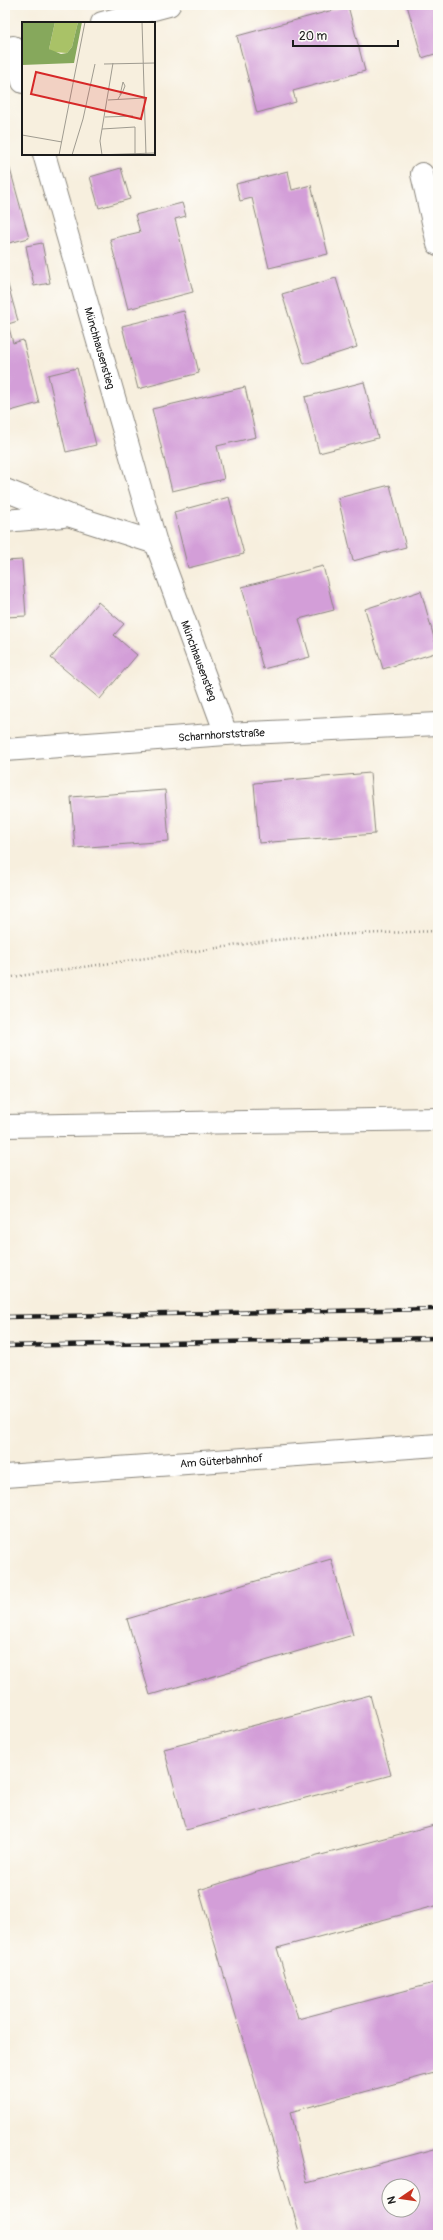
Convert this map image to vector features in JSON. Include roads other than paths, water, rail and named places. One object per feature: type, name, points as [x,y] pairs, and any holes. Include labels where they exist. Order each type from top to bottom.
[{"type":"street","points":[[106,22],[169,5]]},
{"type":"street","points":[[14,47],[22,78]]},
{"type":"street","name":"Münchhausenstieg","points":[[44,155],[156,543],[226,734]]},
{"type":"street","points":[[422,174],[438,244]]},
{"type":"street","points":[[5,490],[68,515],[156,543]]},
{"type":"street","points":[[5,521],[68,515]]},
{"type":"street","name":"Scharnhorststraße","points":[[5,750],[226,734],[438,724]]},
{"type":"street","points":[[5,1126],[438,1119]]},
{"type":"street","name":"Am Güterbahnhof","points":[[5,1476],[438,1445]]},
{"type":"railway","points":[[5,1317],[438,1309]]},
{"type":"railway","points":[[5,1346],[438,1338]]}]
